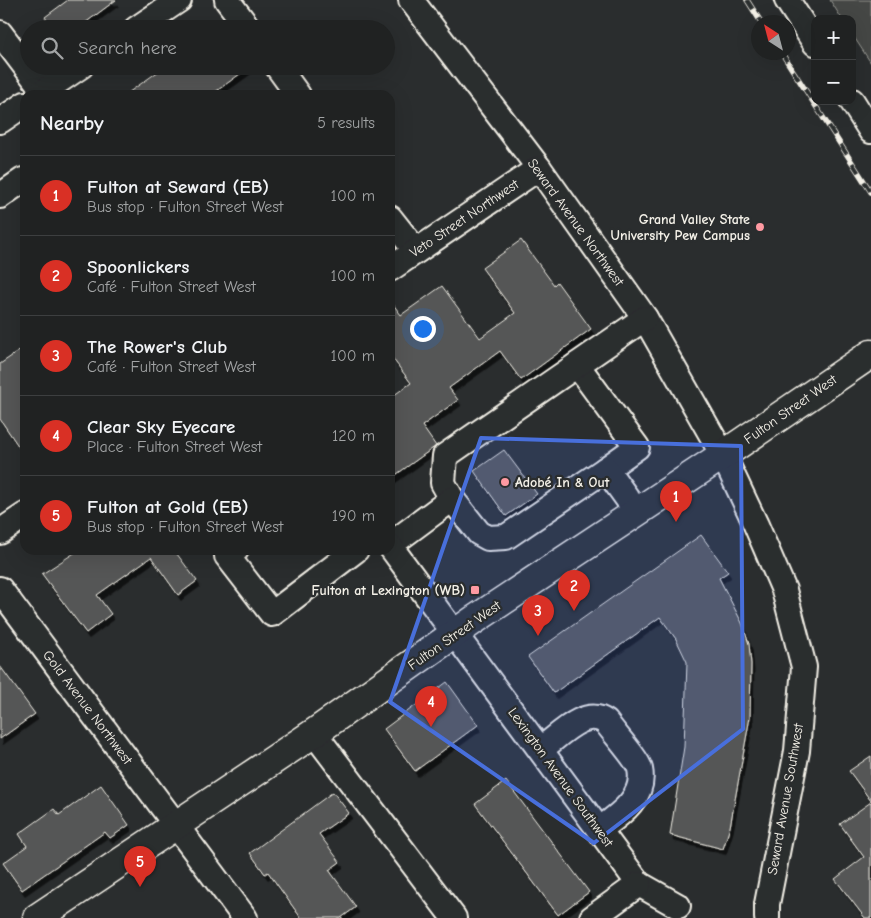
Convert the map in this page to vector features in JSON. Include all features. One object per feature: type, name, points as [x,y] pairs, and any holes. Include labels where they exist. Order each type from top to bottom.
[{"type":"main road","name":"Fulton Street West","points":[[38,918],[314,733],[456,633],[723,456],[871,354]]},
{"type":"street","points":[[149,20],[179,0]]},
{"type":"street","points":[[227,0],[241,20]]},
{"type":"street","name":"Seward Avenue Northwest","points":[[411,0],[539,168],[644,318],[723,456]]},
{"type":"street","points":[[787,0],[811,37]]},
{"type":"street","points":[[0,33],[20,66]]},
{"type":"street","points":[[25,75],[34,90]]},
{"type":"street","points":[[47,90],[68,75]]},
{"type":"street","points":[[284,75],[294,90]]},
{"type":"street","points":[[855,105],[871,131]]},
{"type":"street","points":[[0,121],[20,108]]},
{"type":"street","name":"Veto Street Northwest","points":[[395,265],[539,168]]},
{"type":"street","points":[[0,196],[20,183]]},
{"type":"street","points":[[395,224],[416,251]]},
{"type":"street","points":[[577,365],[637,447],[506,537],[488,538],[479,533],[452,499],[444,483],[445,456],[644,318]]},
{"type":"street","name":"Seward Avenue Southwest","points":[[723,456],[784,590],[804,667],[796,751],[767,904],[767,918]]},
{"type":"street","points":[[606,469],[637,512]]},
{"type":"street","points":[[395,541],[452,499]]},
{"type":"street","points":[[0,532],[20,518]]},
{"type":"street","name":"Lexington Avenue Southwest","points":[[395,552],[639,884],[678,906]]},
{"type":"street","points":[[228,555],[227,556],[272,614],[349,555]]},
{"type":"street","name":"Gold Avenue Northwest","points":[[0,589],[246,918]]},
{"type":"street","points":[[540,749],[579,720],[590,717],[600,718],[606,722],[634,760],[640,771],[639,784],[633,800],[622,814],[599,830]]},
{"type":"street","points":[[314,733],[454,918]]},
{"type":"street","points":[[592,918],[639,884]]},
{"type":"highlighted area","points":[[481,438],[741,446],[743,729],[594,843],[390,702]]},
{"type":"shaded area","points":[[830,0],[871,0],[871,63],[856,40],[856,15],[839,15]]},
{"type":"building","points":[[68,0],[116,0],[89,20],[47,20],[45,17]]},
{"type":"building","points":[[153,75],[239,75],[218,90],[132,90]]},
{"type":"building","points":[[521,240],[554,285],[557,282],[591,329],[521,380],[500,351],[449,388],[458,400],[422,426],[436,446],[395,475],[395,394],[411,383],[395,362],[395,307],[401,315],[442,286],[480,338],[515,313],[482,268]]},
{"type":"building","points":[[20,350],[20,449],[0,419],[0,364]]},
{"type":"building","name":"Adobé In & Out","points":[[504,450],[537,494],[506,516],[474,471]]},
{"type":"building","points":[[701,535],[728,572],[719,578],[742,623],[749,644],[751,664],[750,717],[730,827],[723,849],[670,835],[684,747],[687,662],[676,639],[660,617],[554,693],[528,657]]},
{"type":"building","points":[[71,555],[178,555],[197,581],[178,595],[151,557],[97,595],[111,614],[86,633],[42,574]]},
{"type":"building","points":[[0,666],[35,714],[0,739]]},
{"type":"building","points":[[447,682],[478,725],[415,771],[384,729]]},
{"type":"building","points":[[871,756],[871,801],[849,771]]},
{"type":"building","points":[[506,781],[589,892],[558,915],[475,804]]},
{"type":"building","points":[[101,785],[129,825],[110,838],[105,832],[22,890],[3,863],[27,846],[19,834],[54,809],[59,815]]},
{"type":"building","points":[[333,792],[349,813],[319,834],[340,862],[329,870],[356,907],[341,918],[301,918],[268,872],[265,874],[250,853]]},
{"type":"building","points":[[871,802],[871,918],[865,918],[835,879],[864,857],[840,824]]},
{"type":"railway","points":[[747,0],[757,15]]},
{"type":"railway","points":[[786,60],[871,192]]},
{"type":"place","name":"Grand Valley State University Pew Campus","points":[[760,227]]},
{"type":"place","name":"Adobé In & Out","points":[[505,482]]},
{"type":"place","name":"Fulton at Seward (EB)","points":[[676,522]]},
{"type":"place","name":"Fulton at Lexington (WB)","points":[[475,590]]},
{"type":"place","name":"Spoonlickers","points":[[574,611]]},
{"type":"place","name":"The Rower's Club","points":[[538,636]]},
{"type":"place","name":"Clear Sky Eyecare","points":[[431,727]]},
{"type":"place","name":"Fulton at Gold (EB)","points":[[140,887]]}]
